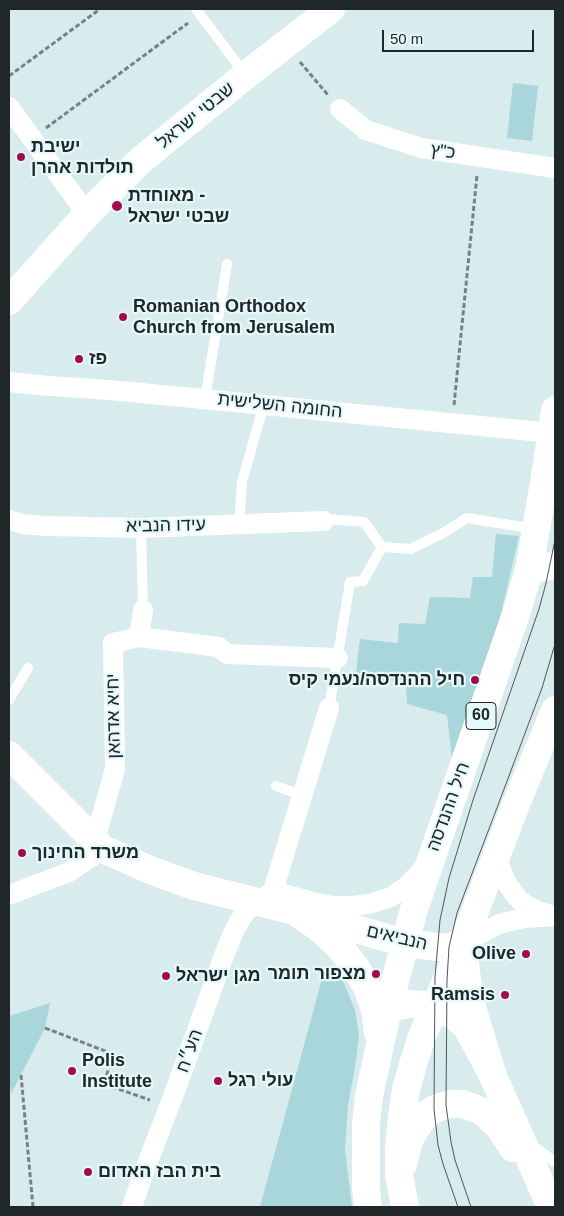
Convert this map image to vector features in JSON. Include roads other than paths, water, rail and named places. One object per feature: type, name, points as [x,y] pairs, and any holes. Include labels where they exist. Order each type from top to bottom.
[{"type":"main road","name":"שבטי ישראל","points":[[9,301],[87,214],[141,160],[331,9]]},
{"type":"main road","name":"חיל ההנדסה","points":[[379,1207],[372,1182],[366,1146],[366,1122],[369,1096],[388,1008],[404,943],[429,862],[445,821],[516,614],[529,570],[554,421]]},
{"type":"main road","points":[[529,570],[555,565]]},
{"type":"main road","points":[[405,1207],[399,1176],[399,1146],[406,1088],[414,1061],[434,1006],[462,943],[555,710]]},
{"type":"main road","name":"הנביאים","points":[[9,755],[99,844],[150,870],[194,886],[266,896],[294,911],[404,943],[437,947],[449,947],[462,943]]},
{"type":"main road","points":[[294,911],[319,928],[338,945],[356,968],[368,989],[375,1010],[380,1047]]},
{"type":"main road","points":[[462,943],[470,1000],[493,1076]]},
{"type":"main road","points":[[388,1008],[410,1004],[434,1006],[452,1014],[467,1027],[493,1076],[550,1205]]},
{"type":"main road","points":[[399,1176],[408,1144],[414,1131],[427,1114],[446,1104],[463,1104],[487,1115],[500,1128],[550,1205]]},
{"type":"main road","name":"60","points":[[366,1146],[368,1207]]},
{"type":"street","points":[[9,108],[87,214]]},
{"type":"street","name":"כ\"ץ","points":[[340,109],[366,130],[421,148],[555,168]]},
{"type":"street","name":"החומה השלישית","points":[[9,382],[264,404],[452,423],[554,421]]},
{"type":"street","name":"עידו הנביא","points":[[9,520],[22,524],[46,526],[141,528],[324,521]]},
{"type":"street","points":[[142,610],[139,637],[219,648],[227,654],[338,658]]},
{"type":"street","name":"יחיא אדהאן","points":[[99,844],[115,769],[113,643],[139,637]]},
{"type":"street","points":[[266,896],[303,796],[329,708]]},
{"type":"street","points":[[9,895],[69,872],[99,844]]},
{"type":"street","points":[[496,856],[503,875],[524,904],[555,916]]},
{"type":"street","name":"הנביאים","points":[[266,896],[333,906],[369,904],[391,897],[407,886],[429,862]]},
{"type":"street","name":"הע״ח","points":[[132,1207],[233,934],[247,910],[266,896]]},
{"type":"street","points":[[462,943],[499,924],[524,918],[555,916]]},
{"type":"lane","points":[[198,11],[246,75]]},
{"type":"lane","points":[[205,399],[227,264]]},
{"type":"lane","points":[[239,524],[242,482],[264,404]]},
{"type":"lane","points":[[382,547],[411,549],[467,518],[536,529]]},
{"type":"lane","points":[[324,521],[327,519],[364,522],[382,547]]},
{"type":"lane","points":[[141,528],[142,610]]},
{"type":"lane","points":[[329,708],[350,582],[363,581],[382,547]]},
{"type":"lane","points":[[9,700],[28,668]]},
{"type":"lane","points":[[276,786],[303,796]]},
{"type":"lane","points":[[519,1136],[555,1162]]},
{"type":"tram line","points":[[458,1207],[438,1145],[434,1109],[435,977],[440,920],[449,878],[473,800],[539,609],[555,540]]},
{"type":"tram line","points":[[471,1207],[455,1160],[446,1105],[449,947],[457,913],[542,688],[555,644]]},
{"type":"place","name":"ישיבת תולדות אהרן","points":[[21,157]]},
{"type":"place","name":"מאוחדת - שבטי ישראל","points":[[117,206]]},
{"type":"place","name":"Romanian Orthodox Church from Jerusalem","points":[[123,317]]},
{"type":"place","name":"פז","points":[[79,359]]},
{"type":"place","name":"חיל ההנדסה/נעמי קיס","points":[[475,680]]},
{"type":"place","name":"משרד החינוך","points":[[22,853]]},
{"type":"place","name":"Olive","points":[[526,954]]},
{"type":"place","name":"מצפור תומר","points":[[376,974]]},
{"type":"place","name":"מגן ישראל","points":[[166,976]]},
{"type":"place","name":"Ramsis","points":[[505,995]]},
{"type":"place","name":"Polis Institute","points":[[72,1071]]},
{"type":"place","name":"עולי רגל","points":[[218,1081]]},
{"type":"place","name":"בית הבז האדום","points":[[88,1172]]}]
